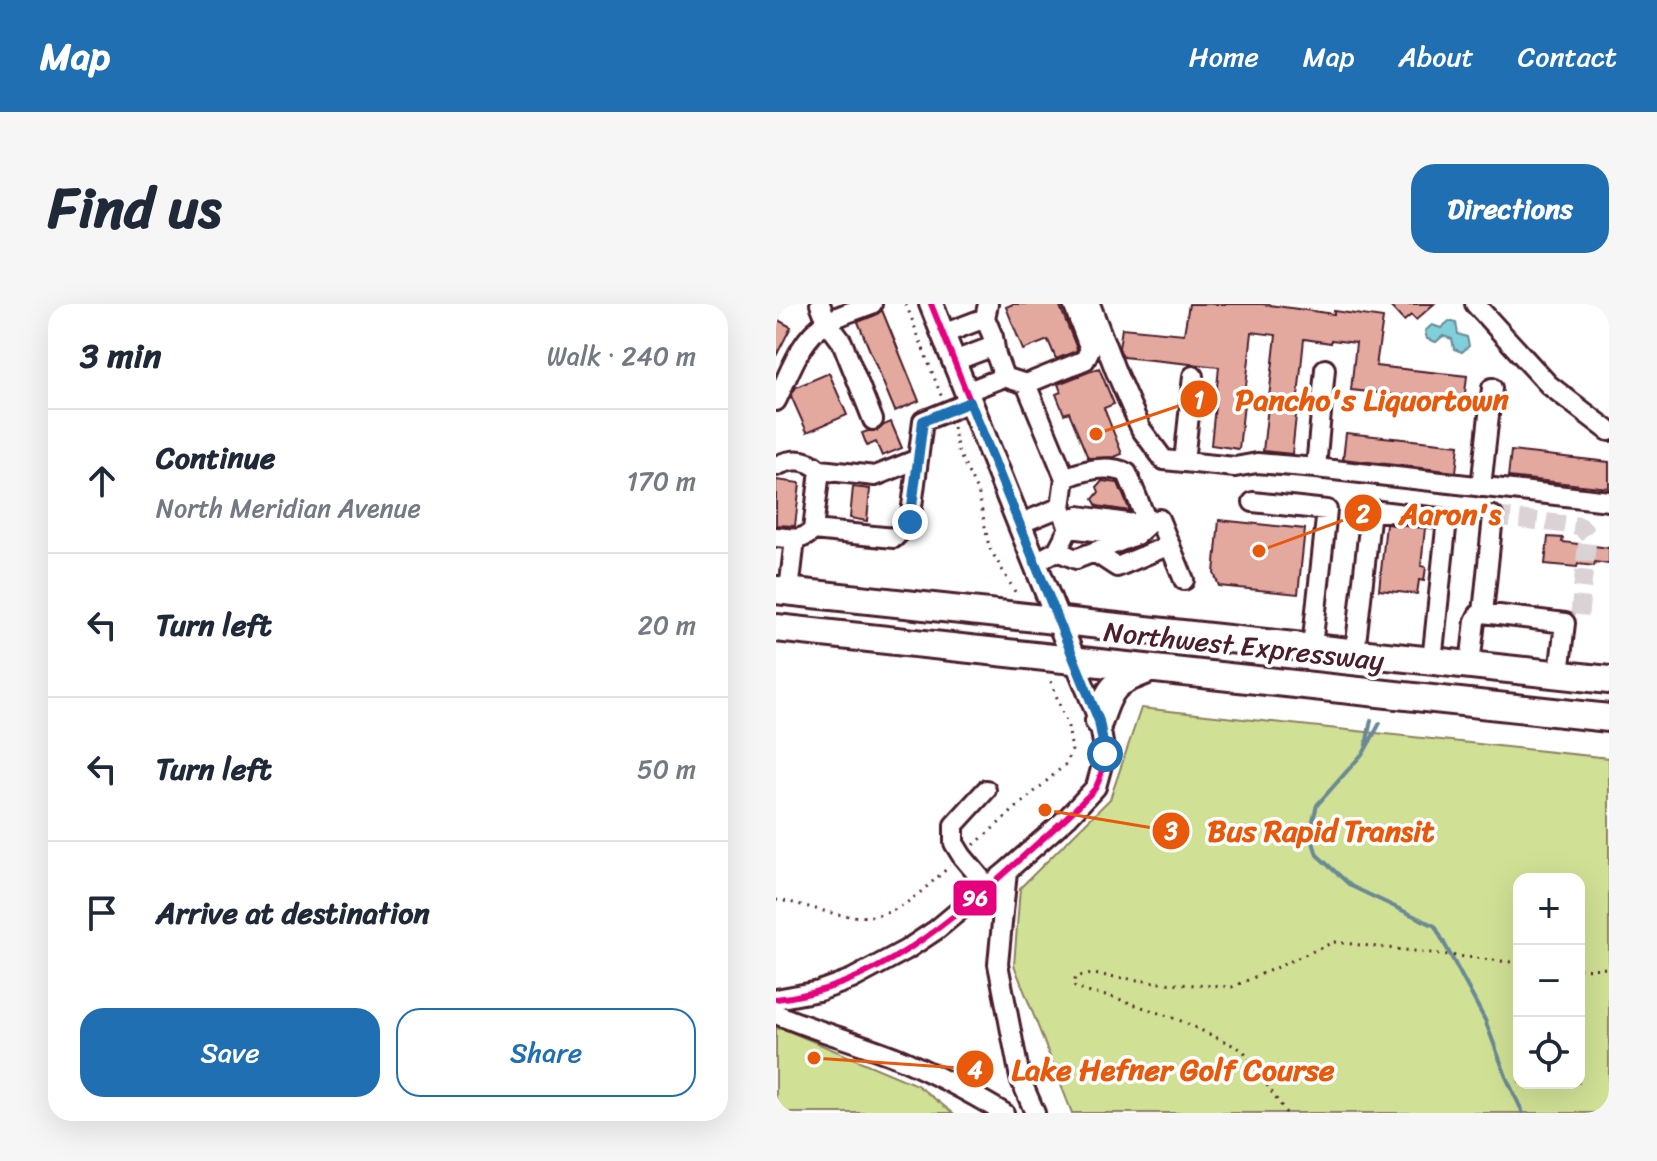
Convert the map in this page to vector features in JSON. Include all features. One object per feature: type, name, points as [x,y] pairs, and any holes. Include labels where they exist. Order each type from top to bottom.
[{"type":"highway","name":"Northwest Expressway","points":[[783,591],[1609,680]]},
{"type":"highway","name":"Northwest Expressway","points":[[776,628],[1609,718]]},
{"type":"highway","points":[[1099,721],[1113,687],[1150,669]]},
{"type":"main road","points":[[931,304],[1074,660]]},
{"type":"street","points":[[820,304],[827,322],[842,342],[873,420]]},
{"type":"street","points":[[776,401],[812,333],[827,322],[872,304]]},
{"type":"street","points":[[813,530],[894,538],[910,522],[923,421],[1004,377],[1026,384],[1085,360],[1090,349],[1073,304]]},
{"type":"street","points":[[1475,304],[1549,385],[1609,431]]},
{"type":"street","points":[[1098,306],[1116,372],[1141,429],[1164,460],[1235,467],[1257,463],[1316,468],[1609,501]]},
{"type":"street","points":[[943,334],[987,311],[1004,377]]},
{"type":"street","points":[[954,361],[994,346]]},
{"type":"street","points":[[1316,468],[1325,369]]},
{"type":"street","points":[[1184,462],[1193,376]]},
{"type":"street","points":[[1026,384],[1065,478],[1065,518],[1057,551],[1034,563]]},
{"type":"street","points":[[1481,487],[1492,388]]},
{"type":"street","points":[[776,466],[788,460],[811,462],[820,470],[875,476],[918,459]]},
{"type":"street","points":[[1065,478],[1085,470],[1109,469],[1127,473],[1148,524]]},
{"type":"street","points":[[776,537],[795,539],[809,535],[813,530],[820,470]]},
{"type":"street","points":[[1253,502],[1327,510],[1312,647]]},
{"type":"street","points":[[1355,652],[1371,510],[1447,519],[1432,661]]},
{"type":"street","points":[[1483,613],[1493,516]]},
{"type":"street","points":[[1019,524],[1065,518],[1103,532],[1127,523],[1148,524]]},
{"type":"street","points":[[1057,551],[1076,559],[1136,535],[1159,519],[1184,580]]},
{"type":"street","points":[[783,591],[795,539]]},
{"type":"street","points":[[1094,552],[1117,567],[1170,545]]},
{"type":"street","points":[[1470,665],[1475,621],[1483,613],[1565,623],[1559,674]]},
{"type":"street","points":[[776,999],[819,991],[852,979],[881,965],[936,930],[1068,817],[1096,787],[1105,754],[1099,721],[1074,660]]},
{"type":"street","points":[[986,790],[954,825],[954,843],[988,887]]},
{"type":"street","points":[[1007,871],[998,964],[1020,1078],[1035,1113]]},
{"type":"street","points":[[776,1014],[907,1062],[1004,1113]]},
{"type":"path","points":[[906,304],[941,396]]},
{"type":"path","points":[[953,425],[958,451],[979,495],[989,547],[1009,581]]},
{"type":"path","points":[[776,900],[839,914],[876,917],[913,899],[1066,764],[1072,750],[1068,727],[1052,685]]},
{"type":"path","points":[[1286,1113],[1243,1050],[1179,1020],[1116,998],[1087,992],[1075,987],[1073,981],[1078,976],[1093,974],[1161,983],[1232,987],[1334,942],[1513,962]]},
{"type":"path","points":[[1585,969],[1609,968]]},
{"type":"green space","points":[[1141,708],[1609,758],[1609,1113],[1072,1113],[1014,965],[1020,888],[1110,799]]},
{"type":"green space","points":[[776,1028],[917,1085],[953,1113],[776,1113]]},
{"type":"water","points":[[1449,321],[1456,323],[1458,334],[1467,337],[1469,346],[1462,352],[1454,349],[1452,339],[1443,336],[1436,342],[1427,339],[1425,331],[1432,325],[1441,328]]},
{"type":"building","points":[[1013,304],[1059,304],[1076,351],[1056,359],[1048,340],[1023,350],[1006,307]]},
{"type":"building","points":[[1189,304],[1262,304],[1383,318],[1376,366],[1467,376],[1464,402],[1351,390],[1356,343],[1304,339],[1292,454],[1263,451],[1276,335],[1252,332],[1239,449],[1211,445],[1219,367],[1123,357],[1119,348],[1122,328],[1184,334]]},
{"type":"building","points":[[1388,304],[1434,304],[1416,320],[1411,315],[1404,321]]},
{"type":"building","points":[[882,310],[919,401],[895,411],[858,322]]},
{"type":"building","points":[[776,319],[791,327],[776,356]]},
{"type":"building","points":[[1099,368],[1114,404],[1104,408],[1122,454],[1088,458],[1069,412],[1064,414],[1056,394],[1061,392],[1058,384]]},
{"type":"building","points":[[829,373],[847,415],[807,432],[791,396],[796,387]]},
{"type":"building","points":[[891,422],[902,448],[882,456],[876,442],[867,446],[862,433],[877,431]]},
{"type":"building","points":[[1346,433],[1459,445],[1456,472],[1343,459]]},
{"type":"building","points":[[1511,451],[1609,462],[1609,488],[1508,477]]},
{"type":"building","points":[[776,480],[800,483],[795,526],[776,525]]},
{"type":"building","points":[[1102,481],[1118,483],[1130,511],[1097,506],[1093,499]]},
{"type":"building","points":[[853,487],[870,489],[867,521],[850,518]]},
{"type":"building","points":[[1219,520],[1305,529],[1298,594],[1219,586],[1214,573]]},
{"type":"building","points":[[1386,524],[1425,528],[1421,566],[1426,567],[1424,581],[1419,580],[1417,594],[1379,590]]},
{"type":"building","points":[[1548,537],[1563,538],[1562,542],[1609,548],[1609,564],[1595,562],[1594,566],[1578,564],[1577,567],[1545,564]]},
{"type":"waterway","points":[[1366,745],[1371,720]]},
{"type":"waterway","points":[[1380,723],[1364,752],[1317,805],[1310,832],[1317,855],[1351,886],[1435,926],[1485,1020],[1523,1113]]},
{"type":"tunnel","points":[[1493,516],[1580,526],[1588,535],[1579,618],[1565,623]]},
{"type":"transit line","name":"96","points":[[776,999],[815,992],[851,980],[919,942],[981,893],[1068,816],[1095,789],[1102,770],[1103,746],[1099,721],[931,304]]},
{"type":"place","name":"Pancho's Liquortown","points":[[1096,434]]},
{"type":"place","name":"Aaron's","points":[[1259,551]]},
{"type":"place","name":"Bus Rapid Transit","points":[[1045,810]]},
{"type":"place","name":"Lake Hefner Golf Course","points":[[814,1058]]},
{"type":"route","points":[[910,522],[923,421],[970,402],[1099,721],[1105,754]]}]
